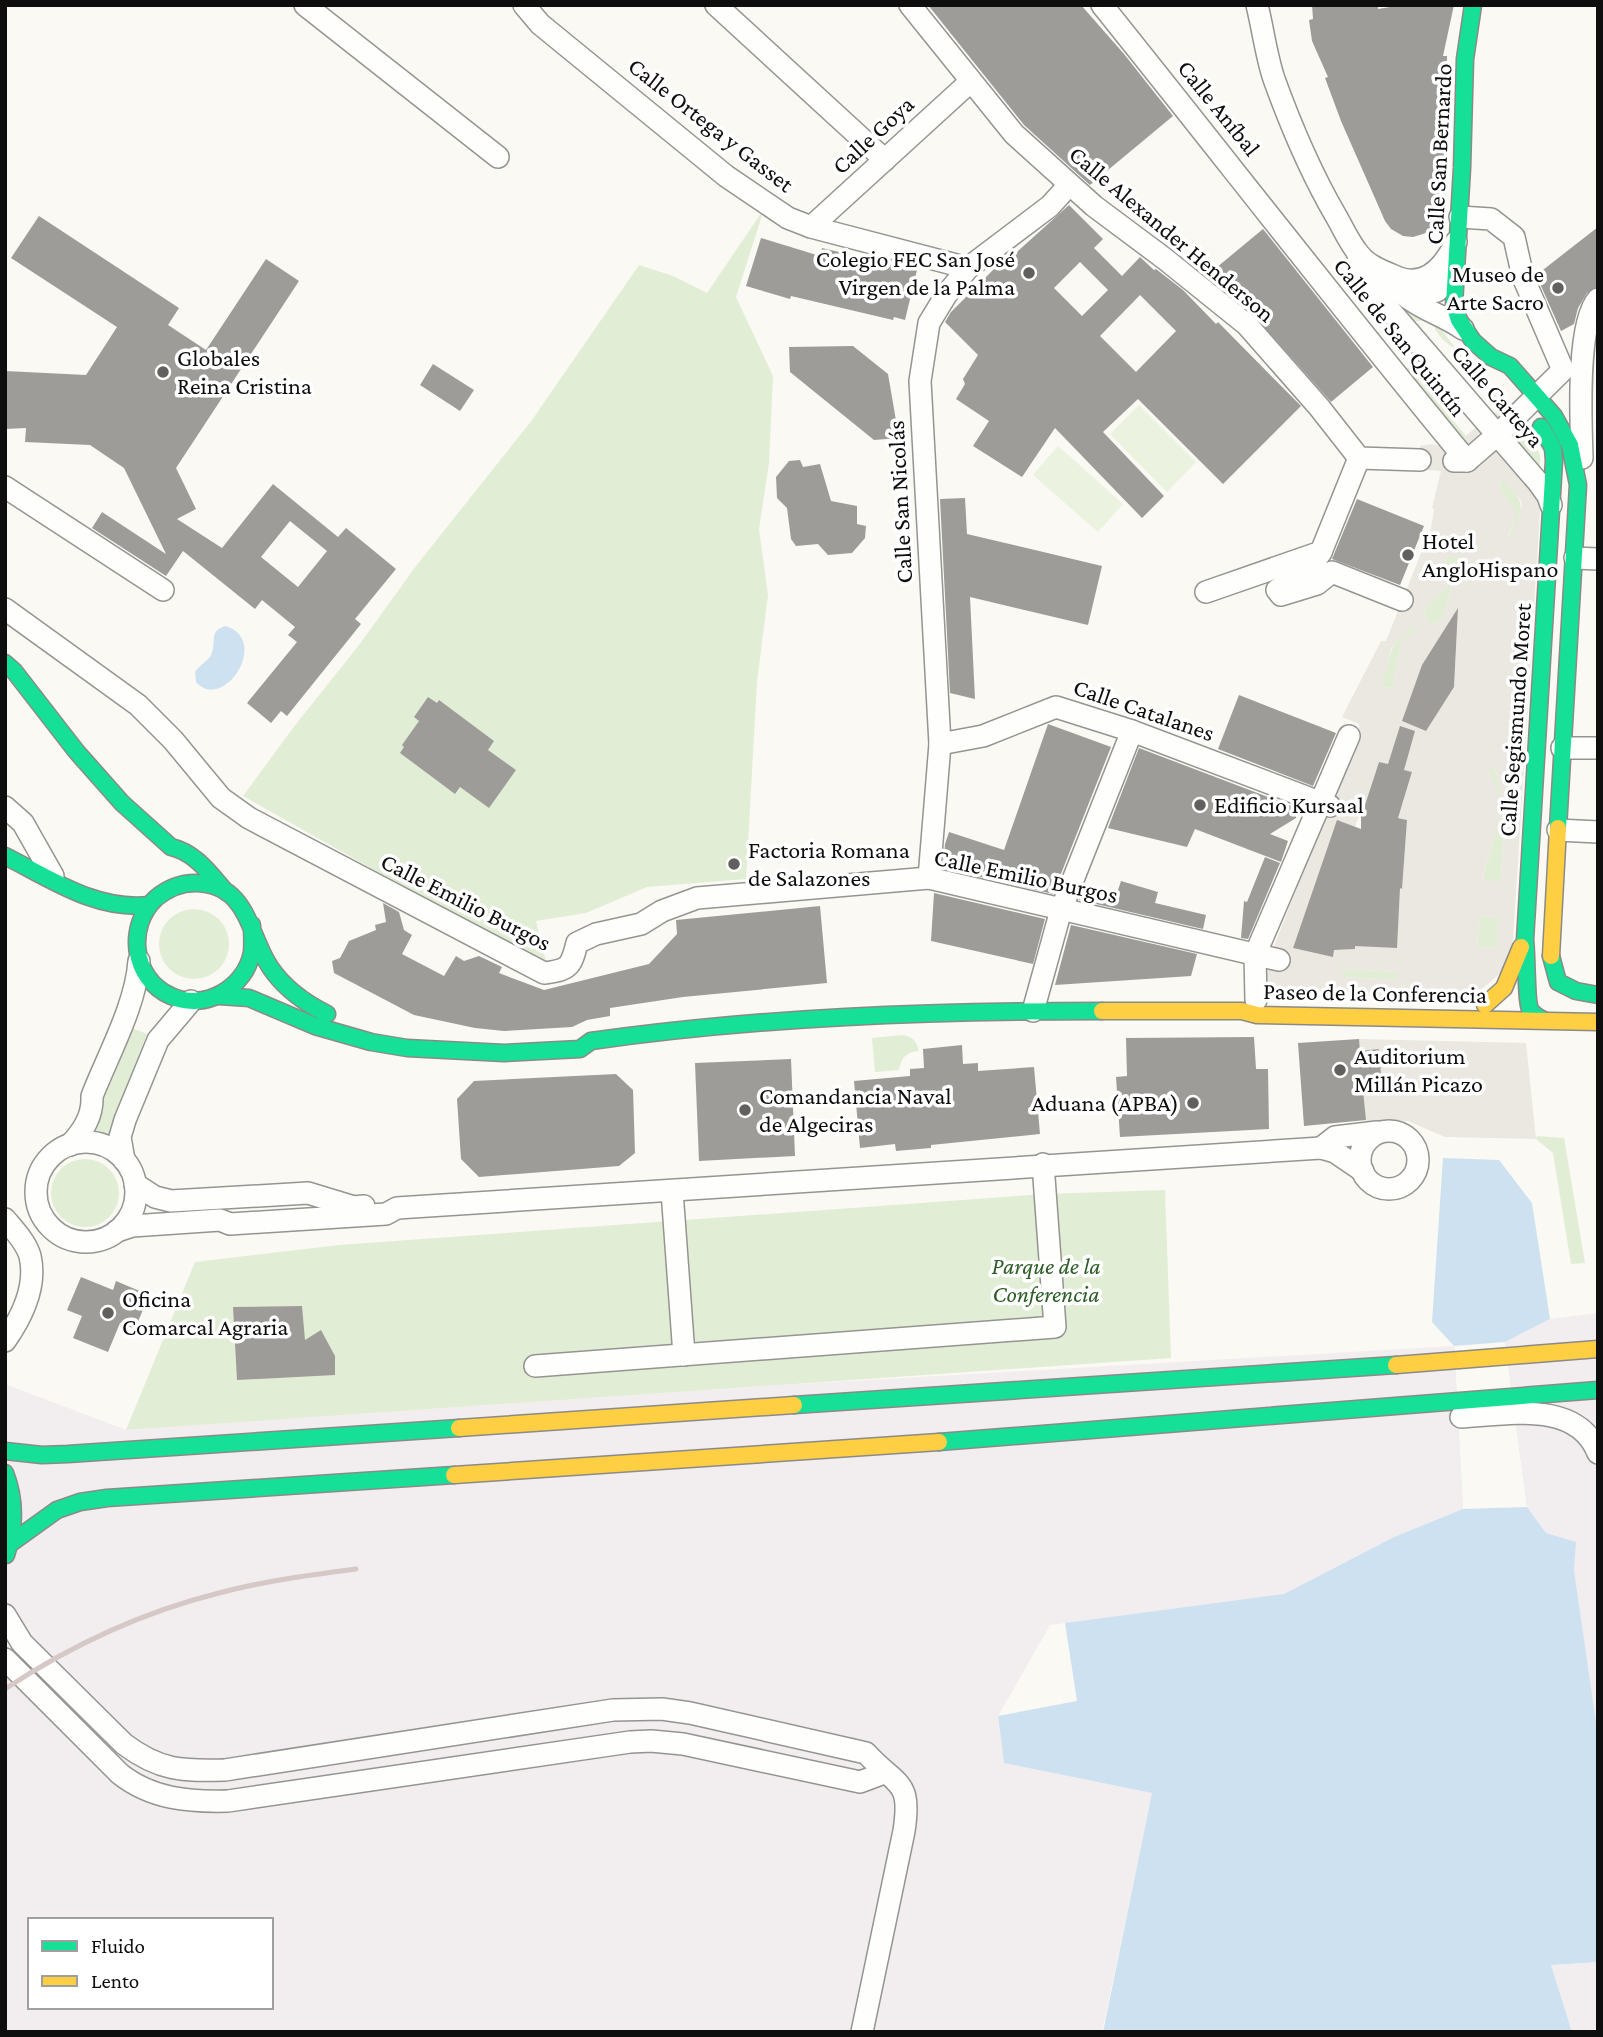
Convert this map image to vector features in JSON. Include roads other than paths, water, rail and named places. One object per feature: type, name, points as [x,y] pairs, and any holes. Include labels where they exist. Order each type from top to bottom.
[{"type":"main road","name":"Calle San Bernardo","points":[[1464,329],[1456,316],[1454,305],[1460,227],[1464,76],[1469,19],[1473,5]]},
{"type":"main road","points":[[1464,329],[1490,357],[1508,364],[1527,401]]},
{"type":"main road","points":[[1490,357],[1492,371],[1501,380]]},
{"type":"main road","name":"Calle Segismundo Moret","points":[[1527,401],[1566,434],[1578,485],[1551,956],[1558,982],[1576,991],[1598,995]]},
{"type":"main road","name":"Calle Segismundo Moret","points":[[1527,401],[1553,448],[1525,940],[1528,1006]]},
{"type":"main road","points":[[5,663],[122,803],[171,847],[178,847],[190,856],[246,912],[269,965],[286,987],[308,1005],[332,1017],[437,1036],[504,1041],[579,1036],[591,1041]]},
{"type":"main road","points":[[167,890],[171,847]]},
{"type":"main road","points":[[5,856],[92,899],[114,906],[138,908],[149,905],[167,890],[191,883],[215,886],[226,892]]},
{"type":"main road","points":[[5,868],[103,917]]},
{"type":"main road","points":[[137,952],[137,931],[149,905]]},
{"type":"main road","points":[[219,996],[231,989],[249,967],[253,953],[252,925]]},
{"type":"main road","points":[[119,929],[137,952],[144,972],[158,988],[177,998],[191,1001],[219,996],[248,998],[315,1026],[371,1042],[407,1048],[503,1053],[580,1049],[591,1041],[677,1029],[835,1016],[1249,1006]]},
{"type":"main road","name":"Calle Segismundo Moret","points":[[1485,1005],[1504,988],[1525,940]]},
{"type":"main road","name":"Paseo de la Conferencia","points":[[1249,1006],[1598,1006]]},
{"type":"main road","name":"Paseo de la Conferencia","points":[[1249,1006],[1268,1015],[1598,1022]]},
{"type":"main road","points":[[1528,1006],[1533,1014],[1543,1020]]},
{"type":"main road","points":[[1553,1354],[1598,1333]]},
{"type":"main road","points":[[5,1451],[55,1455],[1598,1349]]},
{"type":"main road","points":[[8,1550],[57,1510],[80,1502],[107,1498],[529,1470],[1598,1390]]},
{"type":"main road","points":[[5,1474],[15,1516],[8,1550]]},
{"type":"street","points":[[305,5],[498,158]]},
{"type":"street","name":"Calle Ortega y Gasset","points":[[524,5],[540,24],[726,176],[788,218],[811,227],[968,268]]},
{"type":"street","points":[[716,5],[885,160]]},
{"type":"street","name":"Calle Alexander Henderson","points":[[911,5],[1014,134],[1094,206],[1166,259],[1247,325],[1319,407],[1359,458]]},
{"type":"street","name":"Calle Aníbal","points":[[1102,5],[1294,244]]},
{"type":"street","name":"Calle Carteya","points":[[1257,5],[1273,76],[1299,144],[1322,192],[1365,260],[1385,282],[1418,306],[1446,317],[1464,329]]},
{"type":"street","name":"Calle Goya","points":[[811,227],[970,82]]},
{"type":"street","name":"Calle San Nicolás","points":[[929,878],[940,744],[920,381],[929,323],[946,295],[968,268],[1050,206],[1069,185]]},
{"type":"street","points":[[1365,260],[1404,279],[1417,280],[1426,278],[1442,265],[1460,227],[1491,219],[1514,237],[1523,277],[1573,371],[1590,397],[1578,485]]},
{"type":"street","name":"Calle de San Quintín","points":[[1294,244],[1460,461],[1497,435]]},
{"type":"street","name":"Calle Carteya","points":[[1365,260],[1361,270],[1369,286],[1538,482],[1551,505]]},
{"type":"street","points":[[1408,298],[1437,291],[1456,273]]},
{"type":"street","points":[[1497,435],[1527,401],[1573,371],[1595,302]]},
{"type":"street","points":[[1402,600],[1332,572],[1317,584],[1280,595],[1277,590],[1309,570],[1321,552],[1359,458],[1420,460]]},
{"type":"street","points":[[5,487],[163,590]]},
{"type":"street","points":[[1206,592],[1321,552]]},
{"type":"street","points":[[1575,558],[1598,559]]},
{"type":"street","name":"Calle Emilio Burgos","points":[[5,608],[138,705],[173,740],[221,798],[249,818],[544,973],[563,971],[572,962],[577,943],[596,934],[641,924],[662,911],[697,898],[929,878],[1279,960]]},
{"type":"street","name":"Calle Catalanes","points":[[940,744],[983,736],[1056,707],[1132,731],[1325,804]]},
{"type":"street","points":[[1033,1012],[1061,910],[1132,731]]},
{"type":"street","points":[[1249,1006],[1255,955],[1325,804],[1349,736]]},
{"type":"street","points":[[1562,748],[1598,748]]},
{"type":"street","points":[[5,807],[23,823],[44,863],[60,882]]},
{"type":"street","points":[[1558,830],[1598,832]]},
{"type":"street","points":[[137,952],[136,985],[92,1096],[92,1108],[82,1133],[70,1145],[54,1154],[39,1175],[36,1187],[40,1213],[57,1233],[68,1239],[94,1241],[132,1226],[220,1220],[230,1224],[386,1214],[397,1208]]},
{"type":"street","points":[[124,1160],[120,1137],[158,1040],[191,1001]]},
{"type":"street","points":[[135,1184],[155,1197],[172,1201],[308,1193],[354,1207],[386,1204],[397,1208],[1321,1148],[1342,1156],[1363,1171],[1372,1184],[1391,1189],[1410,1181],[1416,1172],[1418,1152],[1407,1136],[1397,1131],[1387,1130],[1335,1138],[1321,1148]]},
{"type":"street","points":[[1363,1171],[1360,1156],[1363,1147],[1377,1132]]},
{"type":"street","points":[[70,1145],[103,1145],[124,1160],[131,1171],[135,1184],[132,1210],[117,1231]]},
{"type":"street","points":[[535,1366],[1055,1327],[1043,1164]]},
{"type":"street","points":[[672,1191],[684,1355]]},
{"type":"street","points":[[5,1219],[21,1238],[30,1255],[32,1274],[25,1305],[5,1341]]},
{"type":"street","points":[[1408,1406],[1449,1418],[1532,1414],[1558,1416],[1573,1423],[1586,1434],[1598,1453]]},
{"type":"street","points":[[5,1615],[22,1643],[124,1744],[143,1758],[183,1771],[225,1770],[613,1710],[663,1709],[866,1753],[884,1773],[901,1784],[906,1793],[907,1810],[862,2032]]},
{"type":"street","points":[[5,1658],[132,1783],[150,1793],[198,1802],[228,1801],[640,1741],[683,1744],[860,1782],[884,1773]]},
{"type":"water","points":[[226,626],[239,634],[244,645],[243,658],[238,671],[229,682],[218,688],[207,689],[196,682],[195,672],[211,655],[217,631]]},
{"type":"water","points":[[1443,1158],[1499,1160],[1532,1203],[1550,1319],[1505,1342],[1527,1507],[1546,1533],[1576,1542],[1574,1570],[1598,1736],[1598,1962],[1551,1965],[1572,2032],[1103,2032],[1152,1793],[1004,1763],[998,1716],[1077,1701],[1065,1623],[1284,1594],[1394,1537],[1463,1509],[1454,1346],[1432,1322]]},
{"type":"railway","points":[[5,1689],[81,1645],[163,1610],[253,1585],[356,1569]]},
{"type":"place","name":"Colegio FEC San José Virgen de la Palma","points":[[1029,273]]},
{"type":"place","name":"Museo de Arte Sacro","points":[[1558,288]]},
{"type":"place","name":"Globales Reina Cristina","points":[[163,372]]},
{"type":"place","name":"Hotel AngloHispano","points":[[1408,555]]},
{"type":"place","name":"Edificio Kursaal","points":[[1200,805]]},
{"type":"place","name":"Factoria Romana de Salazones","points":[[734,864]]},
{"type":"place","name":"Auditorium Millán Picazo","points":[[1340,1070]]},
{"type":"place","name":"Aduana (APBA)","points":[[1193,1103]]},
{"type":"place","name":"Comandancia Naval de Algeciras","points":[[745,1110]]},
{"type":"place","name":"Oficina Comarcal Agraria","points":[[108,1313]]},
{"type":"park label","name":"Parque de la Conferencia","points":[[1046,1280]]}]
